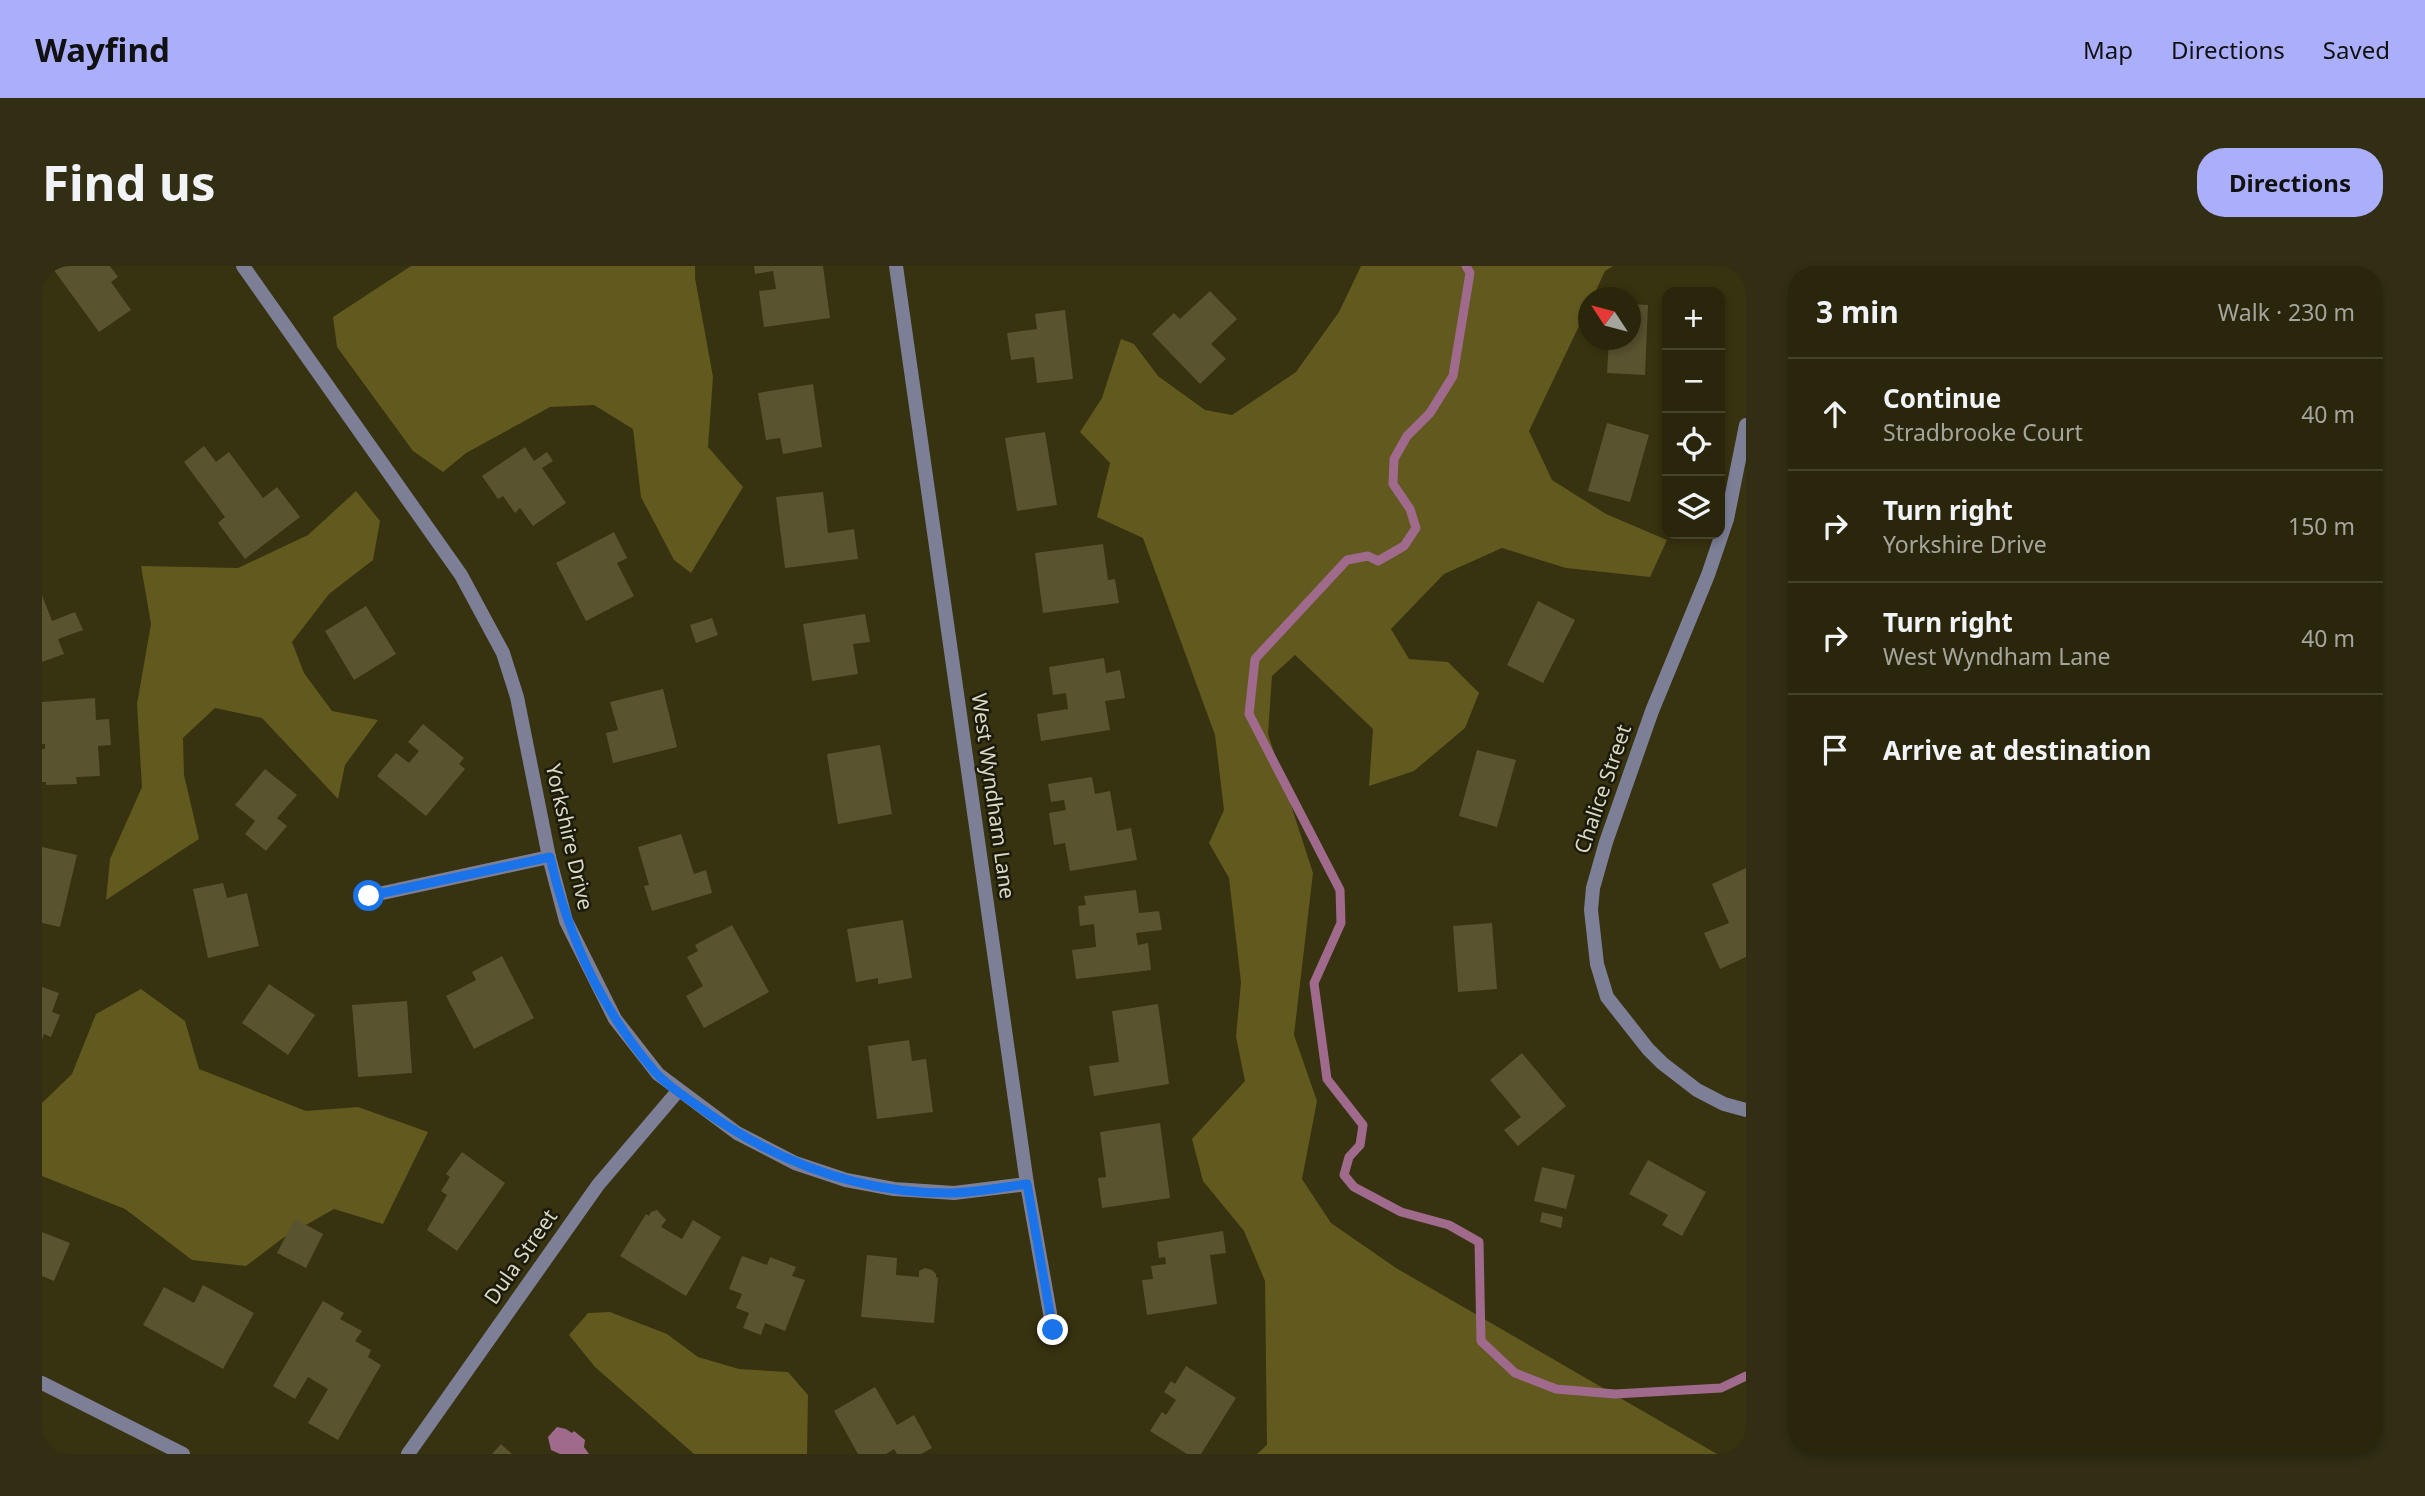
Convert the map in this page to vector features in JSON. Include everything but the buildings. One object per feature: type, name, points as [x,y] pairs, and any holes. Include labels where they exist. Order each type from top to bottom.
[{"type":"street","name":"Yorkshire Drive","points":[[243,266],[461,575],[503,653],[517,697],[566,921],[615,1019],[658,1074],[737,1133],[795,1163],[846,1180],[894,1189],[954,1193],[1027,1184]]},
{"type":"street","name":"West Wyndham Lane","points":[[896,266],[1027,1184],[1053,1330]]},
{"type":"street","name":"Chalice Street","points":[[1746,425],[1727,519],[1708,575],[1652,711],[1615,816],[1593,888],[1591,910],[1597,964],[1607,997],[1662,1063],[1697,1090],[1724,1104],[1746,1110]]},
{"type":"street","points":[[369,896],[550,857]]},
{"type":"street","name":"Dula Street","points":[[408,1454],[598,1185],[678,1091]]},
{"type":"street","points":[[42,1383],[183,1454]]},
{"type":"shaded area","points":[[411,266],[695,266],[713,377],[708,447],[743,487],[691,573],[674,560],[641,497],[633,429],[594,405],[550,407],[466,453],[443,472],[413,451],[337,347],[333,317]]},
{"type":"shaded area","points":[[1361,266],[1613,266],[1605,271],[1598,287],[1578,287],[1578,328],[1529,431],[1552,480],[1606,514],[1667,540],[1650,577],[1566,568],[1502,548],[1444,574],[1391,629],[1409,659],[1448,662],[1479,693],[1465,728],[1414,771],[1369,786],[1373,729],[1295,655],[1272,676],[1268,734],[1313,873],[1294,1035],[1317,1101],[1302,1179],[1331,1223],[1396,1268],[1717,1454],[1257,1454],[1267,1445],[1265,1281],[1244,1231],[1203,1181],[1192,1139],[1245,1081],[1236,1037],[1241,982],[1229,878],[1209,843],[1224,810],[1215,735],[1143,538],[1097,517],[1110,463],[1080,432],[1102,398],[1121,339],[1134,344],[1158,376],[1205,410],[1232,415],[1296,372],[1339,312]]},
{"type":"shaded area","points":[[356,491],[380,521],[373,560],[329,594],[292,642],[304,673],[332,711],[378,720],[345,765],[338,799],[262,718],[215,708],[183,738],[184,775],[199,839],[106,900],[110,859],[142,787],[137,704],[151,624],[141,566],[238,568],[308,535]]},
{"type":"shaded area","points":[[141,989],[185,1021],[199,1069],[306,1111],[358,1107],[428,1132],[383,1224],[334,1209],[283,1238],[246,1266],[192,1260],[125,1209],[42,1176],[42,1103],[72,1074],[96,1014]]},
{"type":"shaded area","points":[[610,1312],[667,1334],[698,1357],[739,1369],[788,1372],[808,1395],[807,1454],[694,1454],[595,1367],[569,1335],[588,1313]]},
{"type":"shaded area","points":[[557,1427],[572,1433],[574,1431],[585,1440],[584,1447],[589,1454],[560,1454],[551,1450],[548,1437]]},
{"type":"waterway","points":[[1466,266],[1470,273],[1453,376],[1430,413],[1407,436],[1394,459],[1393,484],[1410,509],[1416,528],[1404,546],[1378,561],[1368,556],[1347,560],[1255,659],[1249,714],[1340,890],[1341,923],[1314,983],[1327,1079],[1363,1125],[1360,1145],[1349,1157],[1344,1175],[1354,1187],[1401,1212],[1449,1225],[1479,1242],[1481,1341],[1515,1373],[1556,1389],[1615,1394],[1721,1388],[1746,1376]]},
{"type":"route","points":[[369,896],[550,857],[566,921],[615,1019],[658,1074],[737,1133],[795,1163],[846,1180],[894,1189],[954,1193],[1027,1184],[1053,1330]]}]
